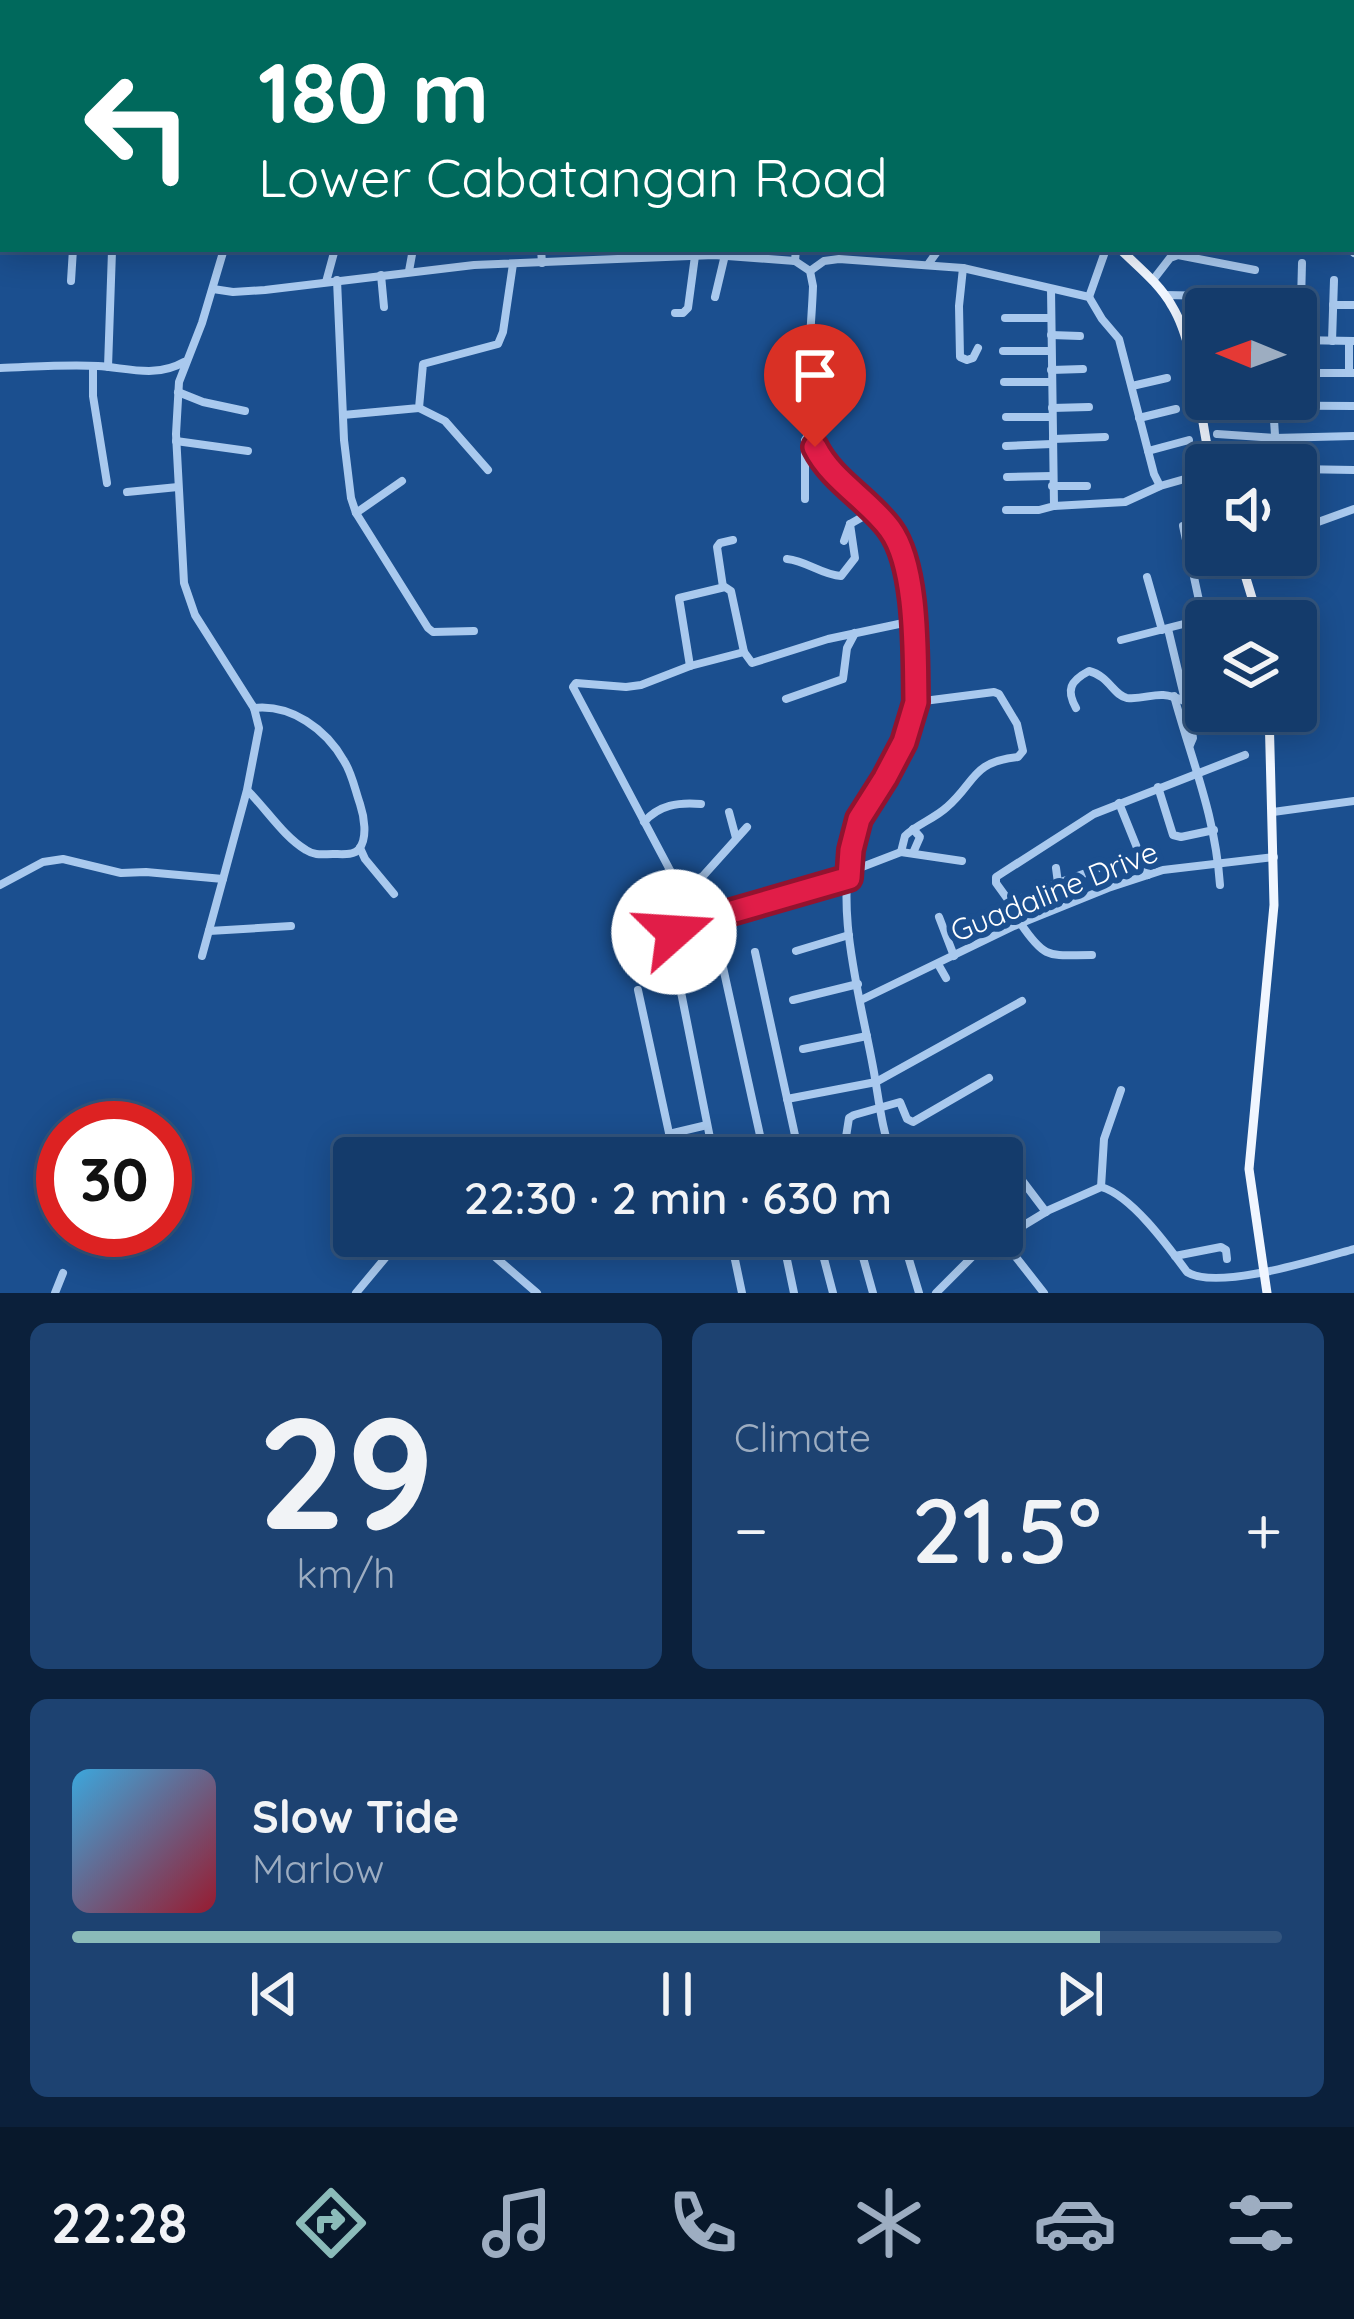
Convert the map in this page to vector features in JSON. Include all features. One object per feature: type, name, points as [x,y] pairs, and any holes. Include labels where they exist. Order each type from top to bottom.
[{"type":"main road","points":[[1123,252],[1165,295],[1182,329],[1206,444]]},
{"type":"main road","points":[[1267,1293],[1249,1169],[1270,963],[1274,857],[1270,732]]},
{"type":"street","points":[[71,281],[73,252]]},
{"type":"street","points":[[108,368],[112,252]]},
{"type":"street","points":[[202,956],[259,728],[254,708],[195,615],[181,556],[178,392],[223,252]]},
{"type":"street","points":[[334,252],[343,415],[356,513],[428,628],[433,632],[474,631]]},
{"type":"street","points":[[409,271],[412,252]]},
{"type":"street","points":[[541,252],[542,263]]},
{"type":"street","points":[[795,261],[796,252]]},
{"type":"street","points":[[891,252],[891,261]]},
{"type":"street","points":[[929,263],[937,252]]},
{"type":"street","points":[[1089,297],[1105,252]]},
{"type":"street","points":[[213,289],[245,292],[409,271],[732,253],[795,261],[810,271],[810,432],[820,458],[890,530],[902,555],[913,621],[916,702],[904,742],[859,819],[849,875],[849,935],[887,1137]]},
{"type":"street","points":[[715,297],[732,253]]},
{"type":"street","points":[[1153,280],[1178,255],[1255,270]]},
{"type":"street","points":[[675,313],[688,308],[695,256]]},
{"type":"street","points":[[810,271],[830,260],[929,263],[1089,297],[1119,339],[1160,486]]},
{"type":"street","points":[[1301,288],[1302,263]]},
{"type":"street","points":[[418,407],[423,364],[501,341],[513,264]]},
{"type":"street","points":[[963,268],[960,357],[973,358],[978,348]]},
{"type":"street","points":[[381,275],[384,308]]},
{"type":"street","points":[[1332,341],[1334,280]]},
{"type":"street","points":[[1051,289],[1054,506]]},
{"type":"street","points":[[1165,295],[1185,295]]},
{"type":"street","points":[[1334,304],[1354,305]]},
{"type":"street","points":[[1005,318],[1050,318]]},
{"type":"street","points":[[1051,335],[1081,336]]},
{"type":"street","points":[[1317,341],[1352,341],[1352,373],[1317,373]]},
{"type":"street","points":[[1003,351],[1050,351]]},
{"type":"street","points":[[0,368],[93,366],[143,372],[185,361]]},
{"type":"street","points":[[93,366],[106,483]]},
{"type":"street","points":[[1051,370],[1083,369]]},
{"type":"street","points":[[1132,386],[1167,378]]},
{"type":"street","points":[[772,384],[810,382]]},
{"type":"street","points":[[1004,382],[1051,382]]},
{"type":"street","points":[[178,392],[245,411]]},
{"type":"street","points":[[1317,406],[1354,406]]},
{"type":"street","points":[[343,415],[418,407],[445,421],[488,470]]},
{"type":"street","points":[[1006,417],[1089,407]]},
{"type":"street","points":[[1139,418],[1176,409]]},
{"type":"street","points":[[1273,420],[1275,444]]},
{"type":"street","points":[[805,500],[805,440],[810,432]]},
{"type":"street","points":[[1217,434],[1354,436]]},
{"type":"street","points":[[1006,446],[1106,437]]},
{"type":"street","points":[[1148,451],[1189,440]]},
{"type":"street","points":[[176,441],[248,451]]},
{"type":"street","points":[[1317,469],[1354,470]]},
{"type":"street","points":[[1007,477],[1087,486]]},
{"type":"street","points":[[1006,510],[1125,502],[1185,479]]},
{"type":"street","points":[[356,513],[402,482]]},
{"type":"street","points":[[127,492],[178,488]]},
{"type":"street","points":[[1317,521],[1354,509]]},
{"type":"street","points":[[844,541],[850,524],[873,511]]},
{"type":"street","points":[[787,559],[841,576],[855,558],[850,524]]},
{"type":"street","points":[[1121,640],[1203,619],[1183,526]]},
{"type":"street","points":[[723,587],[717,547],[733,540]]},
{"type":"street","points":[[1147,577],[1185,704]]},
{"type":"street","points":[[690,666],[677,602],[723,587],[731,591],[744,652],[756,663],[856,632],[913,621]]},
{"type":"street","points":[[786,699],[843,679],[847,648],[856,632]]},
{"type":"street","points":[[744,652],[641,685],[583,682],[573,687],[680,889],[717,940],[760,1137]]},
{"type":"street","points":[[1076,708],[1070,690],[1089,671],[1101,675],[1124,698],[1153,693],[1184,700]]},
{"type":"street","points":[[901,852],[904,836],[947,807],[974,774],[1023,752],[1017,724],[999,694],[916,702]]},
{"type":"street","points":[[1174,696],[1214,830],[1220,885]]},
{"type":"street","points":[[254,708],[284,710],[310,723],[339,752],[363,812],[360,848],[394,894]]},
{"type":"street","points":[[1189,746],[1192,732]]},
{"type":"street","points":[[1092,955],[1049,955],[1039,948],[996,883],[998,875],[1080,822],[1245,754]]},
{"type":"street","points":[[1158,787],[1176,837],[1214,830]]},
{"type":"street","points":[[247,790],[311,854],[350,854],[360,848]]},
{"type":"street","points":[[1273,812],[1354,801]]},
{"type":"street","points":[[1119,803],[1148,875]]},
{"type":"street","points":[[644,822],[667,806],[700,804]]},
{"type":"street","points":[[729,812],[736,840]]},
{"type":"street","points":[[680,889],[703,876],[747,827]]},
{"type":"street","points":[[913,829],[920,837],[913,853]]},
{"type":"street","points":[[710,1137],[673,942],[676,928],[849,875],[901,852],[962,861]]},
{"type":"street","name":"Guadaline Drive","points":[[861,1000],[1022,923],[1148,875],[1219,861],[1274,857]]},
{"type":"street","points":[[0,885],[43,862],[63,859],[102,870],[223,879]]},
{"type":"street","points":[[1056,868],[1058,883]]},
{"type":"street","points":[[1010,902],[1097,869]]},
{"type":"street","points":[[939,917],[954,956]]},
{"type":"street","points":[[209,932],[291,926]]},
{"type":"street","points":[[796,951],[849,935]]},
{"type":"street","points":[[755,952],[795,1137]]},
{"type":"street","points":[[938,964],[946,978]]},
{"type":"street","points":[[793,1000],[858,984]]},
{"type":"street","points":[[638,990],[670,1137]]},
{"type":"street","points":[[787,1100],[876,1082],[1022,1001]]},
{"type":"street","points":[[803,1049],[867,1036]]},
{"type":"street","points":[[846,1137],[849,1118],[900,1102],[907,1119],[914,1122],[989,1078]]},
{"type":"street","points":[[1100,1187],[1104,1139],[1120,1090]]},
{"type":"street","points":[[669,1134],[707,1125]]},
{"type":"street","points":[[1023,1182],[1046,1212]]},
{"type":"street","points":[[1023,1225],[1100,1187],[1109,1188],[1132,1208],[1186,1272],[1198,1278],[1263,1272],[1354,1250]]},
{"type":"street","points":[[1175,1256],[1221,1246],[1227,1259]]},
{"type":"street","points":[[356,1293],[386,1257]]},
{"type":"street","points":[[495,1257],[537,1293]]},
{"type":"street","points":[[734,1257],[742,1293]]},
{"type":"street","points":[[786,1257],[794,1293]]},
{"type":"street","points":[[824,1257],[833,1293]]},
{"type":"street","points":[[863,1257],[873,1293]]},
{"type":"street","points":[[908,1257],[919,1293]]},
{"type":"street","points":[[937,1293],[972,1257]]},
{"type":"street","points":[[1016,1257],[1045,1293]]},
{"type":"street","points":[[55,1293],[63,1274]]},
{"type":"route","points":[[674,932],[849,878],[859,819],[885,778],[914,715],[912,611],[902,555],[890,530],[830,470],[815,447]]}]
